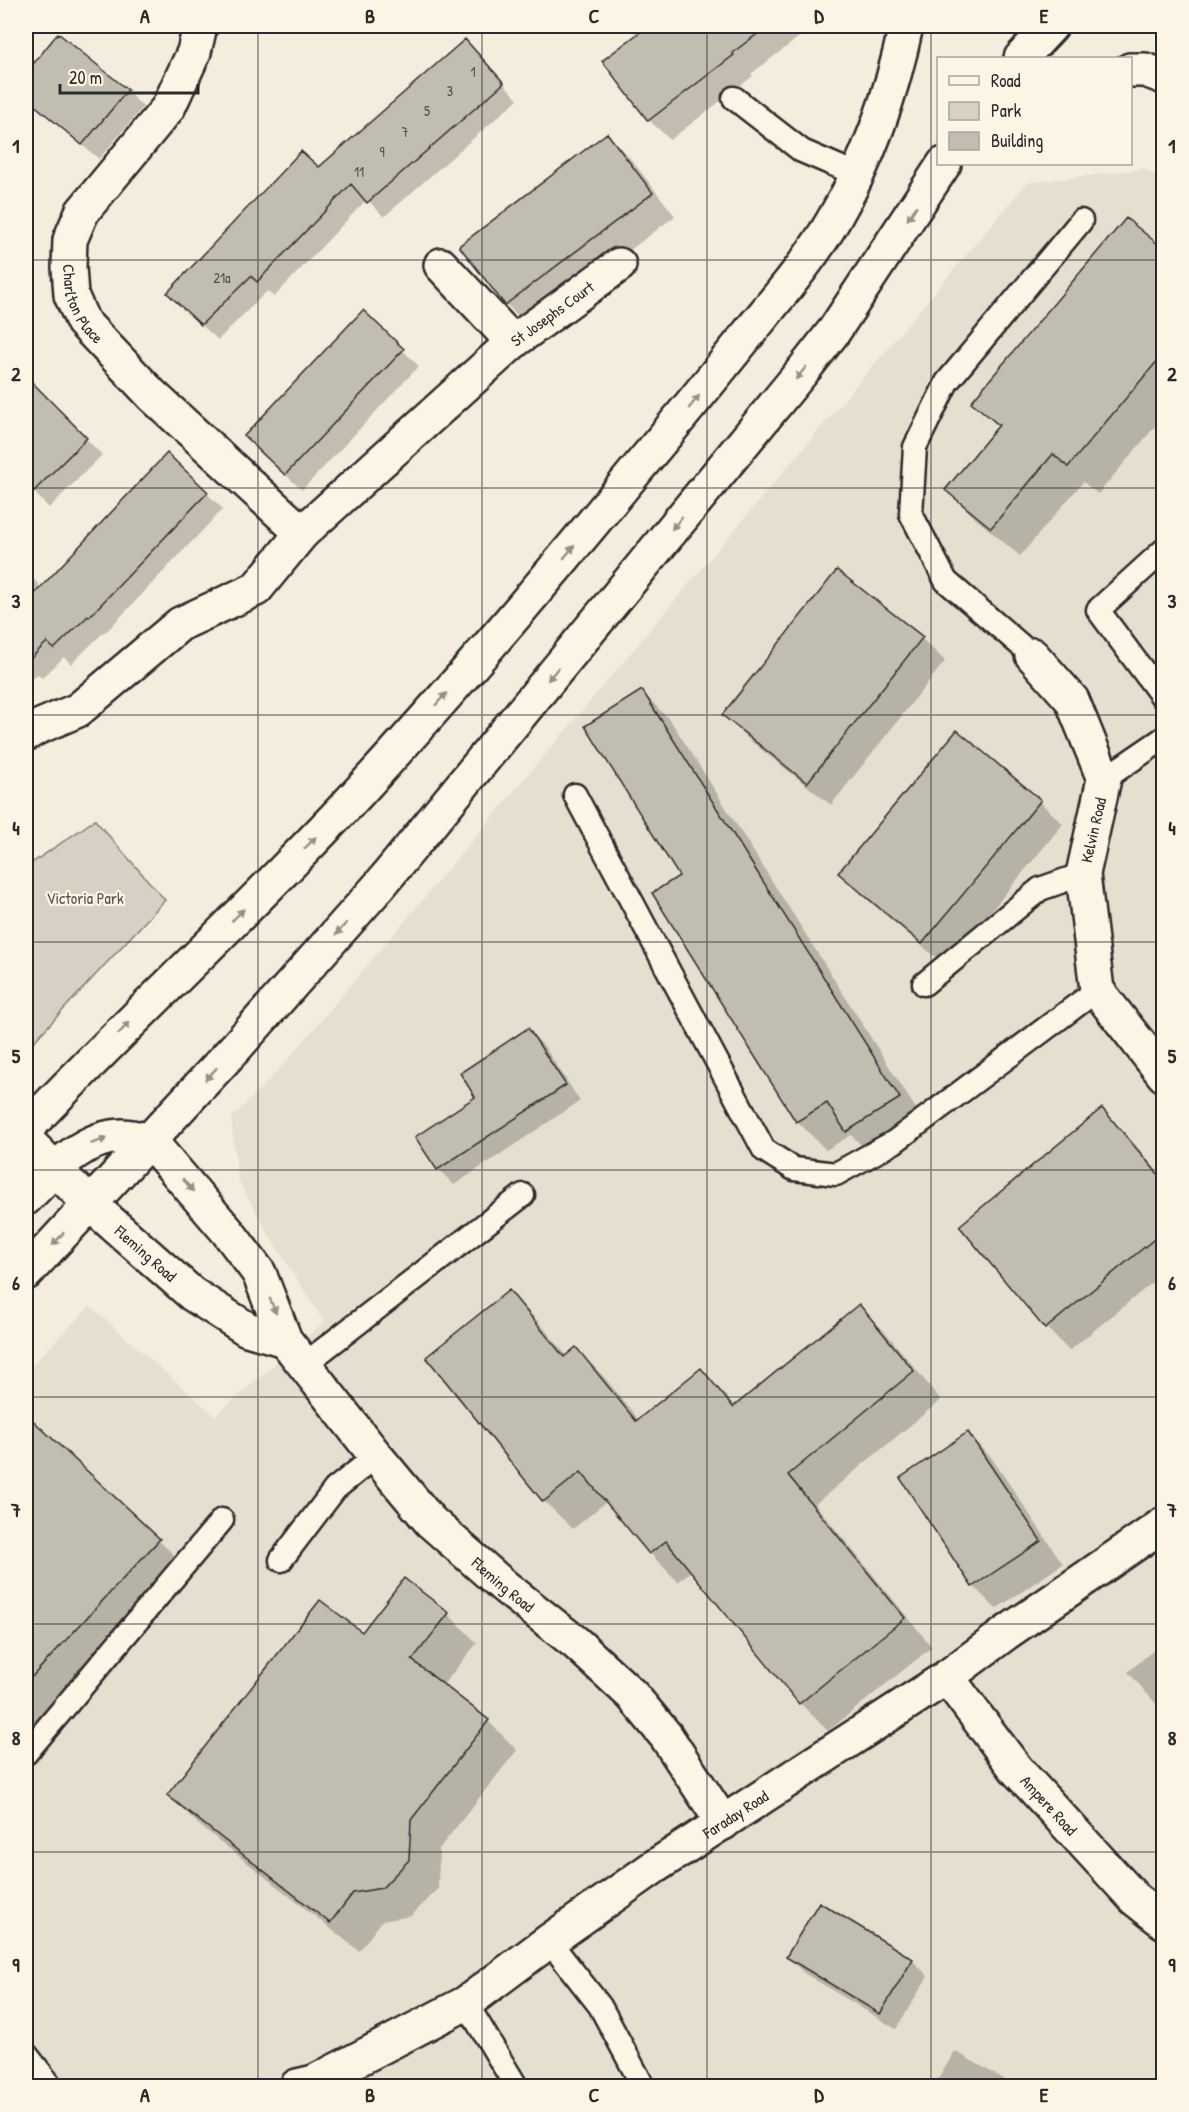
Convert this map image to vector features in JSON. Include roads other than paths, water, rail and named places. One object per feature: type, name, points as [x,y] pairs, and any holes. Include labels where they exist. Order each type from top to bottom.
[{"type":"main road","name":"Charlton Place","points":[[200,26],[194,52],[168,108],[82,212],[70,240],[71,295],[83,322],[152,396],[302,532]]},
{"type":"main road","points":[[26,1130],[82,1070],[357,794],[508,624],[681,417],[808,260],[834,220],[858,175],[876,133],[898,67],[906,26]]},
{"type":"main road","points":[[1022,57],[1052,26]]},
{"type":"main road","points":[[1132,70],[1145,70],[1164,77]]},
{"type":"main road","points":[[26,1273],[237,1046],[380,885],[805,369],[834,331],[943,165]]},
{"type":"main road","name":"St Josephs Court","points":[[441,266],[513,342],[620,265]]},
{"type":"main road","points":[[26,734],[78,710],[180,624],[256,590],[302,532],[513,342]]},
{"type":"main road","name":"Kelvin Road","points":[[1032,655],[1072,700],[1104,779],[1083,874],[1097,990]]},
{"type":"main road","points":[[1097,990],[1164,1075]]},
{"type":"main road","points":[[26,1198],[78,1149],[100,1139],[123,1136],[150,1141]]},
{"type":"main road","name":"Fleming Road","points":[[26,1140],[90,1204],[192,1294],[247,1329],[295,1352]]},
{"type":"main road","name":"Fleming Road","points":[[150,1141],[228,1232],[259,1273],[295,1352],[430,1521],[504,1587],[576,1643],[632,1695],[666,1736],[723,1823]]},
{"type":"main road","name":"Faraday Road","points":[[297,2086],[314,2082],[466,2003],[654,1867],[947,1677],[1006,1633],[1164,1524]]},
{"type":"main road","name":"Ampere Road","points":[[947,1677],[1016,1769],[1135,1899],[1164,1922]]},
{"type":"lane","points":[[734,98],[802,151],[858,175]]},
{"type":"lane","points":[[1032,655],[946,581],[911,514],[915,447],[947,382],[1081,220]]},
{"type":"lane","points":[[1164,550],[1098,610],[1164,699]]},
{"type":"lane","points":[[1104,779],[1164,738]]},
{"type":"lane","points":[[575,795],[764,1150],[794,1169],[836,1174],[894,1142],[1097,990]]},
{"type":"lane","points":[[924,984],[1040,889],[1083,874]]},
{"type":"lane","points":[[295,1352],[523,1196]]},
{"type":"lane","points":[[281,1560],[335,1489],[376,1456]]},
{"type":"lane","points":[[26,1753],[222,1520]]},
{"type":"lane","points":[[549,1941],[600,2006],[643,2086]]},
{"type":"lane","points":[[466,2003],[516,2086]]},
{"type":"lane","points":[[26,2054],[51,2086]]},
{"type":"park label","name":"Victoria Park","points":[[85,898]]}]
